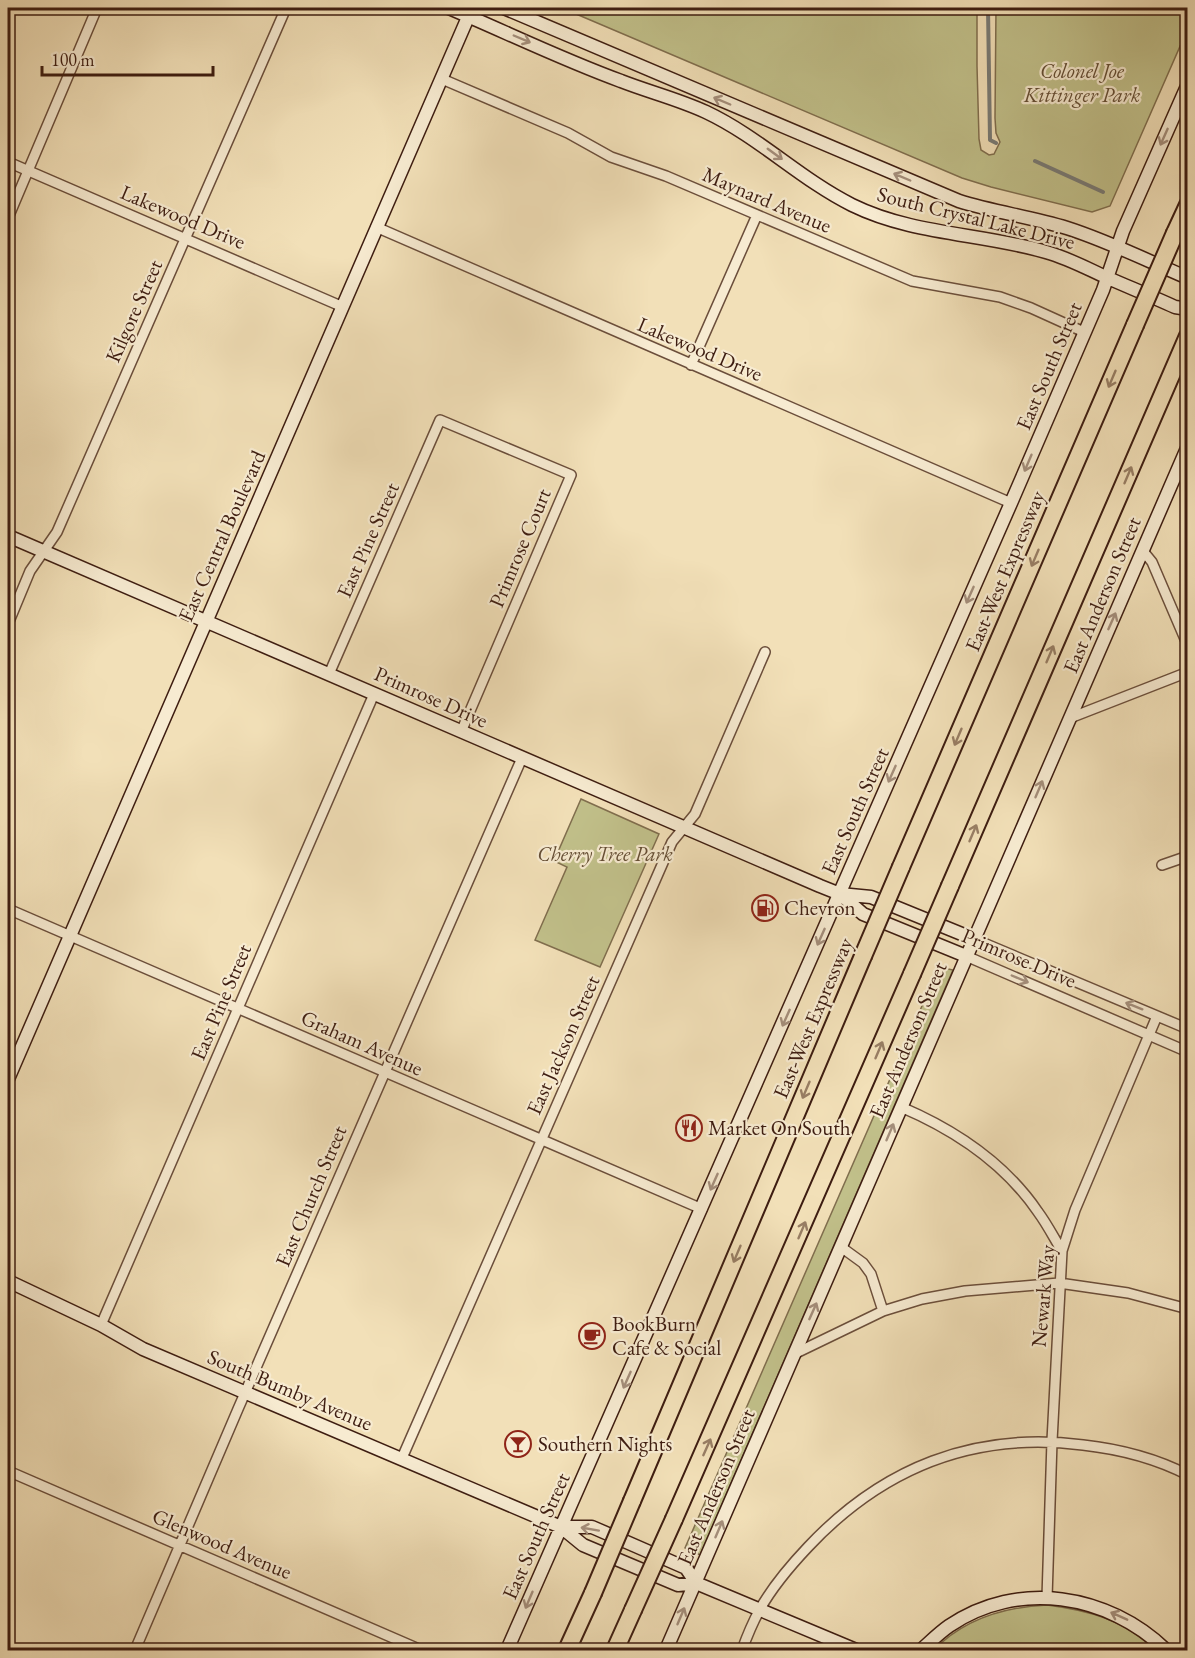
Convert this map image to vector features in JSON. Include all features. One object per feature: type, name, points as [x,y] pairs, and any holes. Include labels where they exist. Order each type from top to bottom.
[{"type":"highway","name":"East-West Expressway","points":[[567,1650],[901,867],[1188,205]]},
{"type":"highway","points":[[615,1650],[744,1364],[1185,341]]},
{"type":"main road","name":"South Crystal Lake Drive","points":[[449,8],[470,12],[620,81],[671,97],[707,112],[753,138],[813,181],[852,205],[913,226],[1007,242],[1046,252],[1084,266],[1175,307],[1188,309]]},
{"type":"main road","name":"South Crystal Lake Drive","points":[[504,8],[959,201],[993,212],[1064,228],[1188,278]]},
{"type":"main road","name":"East Central Boulevard","points":[[8,1079],[470,12]]},
{"type":"main road","name":"East South Street","points":[[507,1650],[1011,503],[1107,277],[1116,248],[1188,84]]},
{"type":"main road","name":"East Anderson Street","points":[[666,1650],[1188,446]]},
{"type":"main road","name":"Primrose Drive","points":[[8,536],[840,894],[871,897],[974,939]]},
{"type":"main road","name":"Primrose Drive","points":[[840,894],[863,914],[966,956]]},
{"type":"main road","name":"South Bumby Avenue","points":[[8,1281],[101,1325],[143,1349],[561,1527],[583,1545],[678,1585],[696,1582]]},
{"type":"main road","name":"South Bumby Avenue","points":[[561,1527],[592,1527],[686,1568],[696,1582],[856,1650]]},
{"type":"main road","points":[[921,1650],[949,1626],[978,1610],[1013,1600],[1047,1598],[1093,1605],[1130,1622],[1149,1634],[1166,1650]]},
{"type":"street","points":[[8,218],[98,8]]},
{"type":"street","name":"Kilgore Street","points":[[8,624],[30,571],[57,532],[286,8]]},
{"type":"street","name":"Maynard Avenue","points":[[442,79],[568,133],[611,157],[666,176],[912,281],[1000,297],[1084,332]]},
{"type":"street","name":"Lakewood Drive","points":[[8,162],[343,307]]},
{"type":"street","points":[[691,365],[756,215]]},
{"type":"street","name":"Lakewood Drive","points":[[376,227],[1011,503]]},
{"type":"street","name":"East Pine Street","points":[[329,674],[440,420]]},
{"type":"street","name":"Primrose Court","points":[[440,420],[571,475],[461,732]]},
{"type":"street","points":[[1143,551],[1152,562],[1188,646]]},
{"type":"street","name":"East Jackson Street","points":[[402,1458],[672,842],[694,814],[765,652]]},
{"type":"street","points":[[1070,718],[1188,672]]},
{"type":"street","name":"East Pine Street","points":[[101,1325],[374,694]]},
{"type":"street","name":"East Church Street","points":[[135,1650],[522,758]]},
{"type":"street","points":[[1162,865],[1188,856]]},
{"type":"street","name":"Graham Avenue","points":[[8,909],[702,1209]]},
{"type":"street","name":"Primrose Drive","points":[[974,939],[1188,1029]]},
{"type":"street","name":"Primrose Drive","points":[[966,956],[1188,1052]]},
{"type":"street","name":"Newark Way","points":[[1047,1598],[1062,1251],[1075,1210],[1157,1016]]},
{"type":"street","points":[[901,1107],[941,1125],[982,1151],[1014,1182],[1038,1211],[1062,1251]]},
{"type":"street","points":[[840,1247],[862,1263],[871,1274],[883,1311]]},
{"type":"street","points":[[794,1354],[883,1311],[922,1299],[965,1291],[1059,1283],[1128,1293],[1188,1309]]},
{"type":"street","points":[[742,1650],[759,1610],[785,1571],[819,1535],[854,1504],[887,1482],[915,1468],[957,1452],[984,1446],[1020,1441],[1052,1441],[1102,1447],[1139,1455],[1188,1475]]},
{"type":"street","name":"Glenwood Avenue","points":[[8,1471],[422,1650]]},
{"type":"green space","name":"Colonel Joe Kittinger Park","points":[[562,8],[977,8],[979,139],[981,150],[989,155],[994,154],[1000,142],[996,133],[995,118],[996,8],[1187,8],[1188,28],[1110,206],[1092,212],[962,178]]},
{"type":"green space","name":"Cherry Tree Park","points":[[581,799],[659,834],[600,967],[535,940],[567,867],[554,861]]},
{"type":"green space","points":[[939,967],[953,970],[700,1555],[685,1548]]},
{"type":"green space","points":[[1047,1605],[1105,1618],[1131,1631],[1154,1650],[934,1650],[958,1630],[986,1617],[1031,1606]]},
{"type":"waterway","points":[[988,8],[990,140],[996,143]]},
{"type":"waterway","points":[[1035,161],[1103,192]]},
{"type":"place","name":"Chevron","points":[[765,908]]},
{"type":"place","name":"Market On South","points":[[689,1128]]},
{"type":"place","name":"BookBurn Cafe & Social","points":[[592,1336]]},
{"type":"place","name":"Southern Nights","points":[[518,1444]]}]
